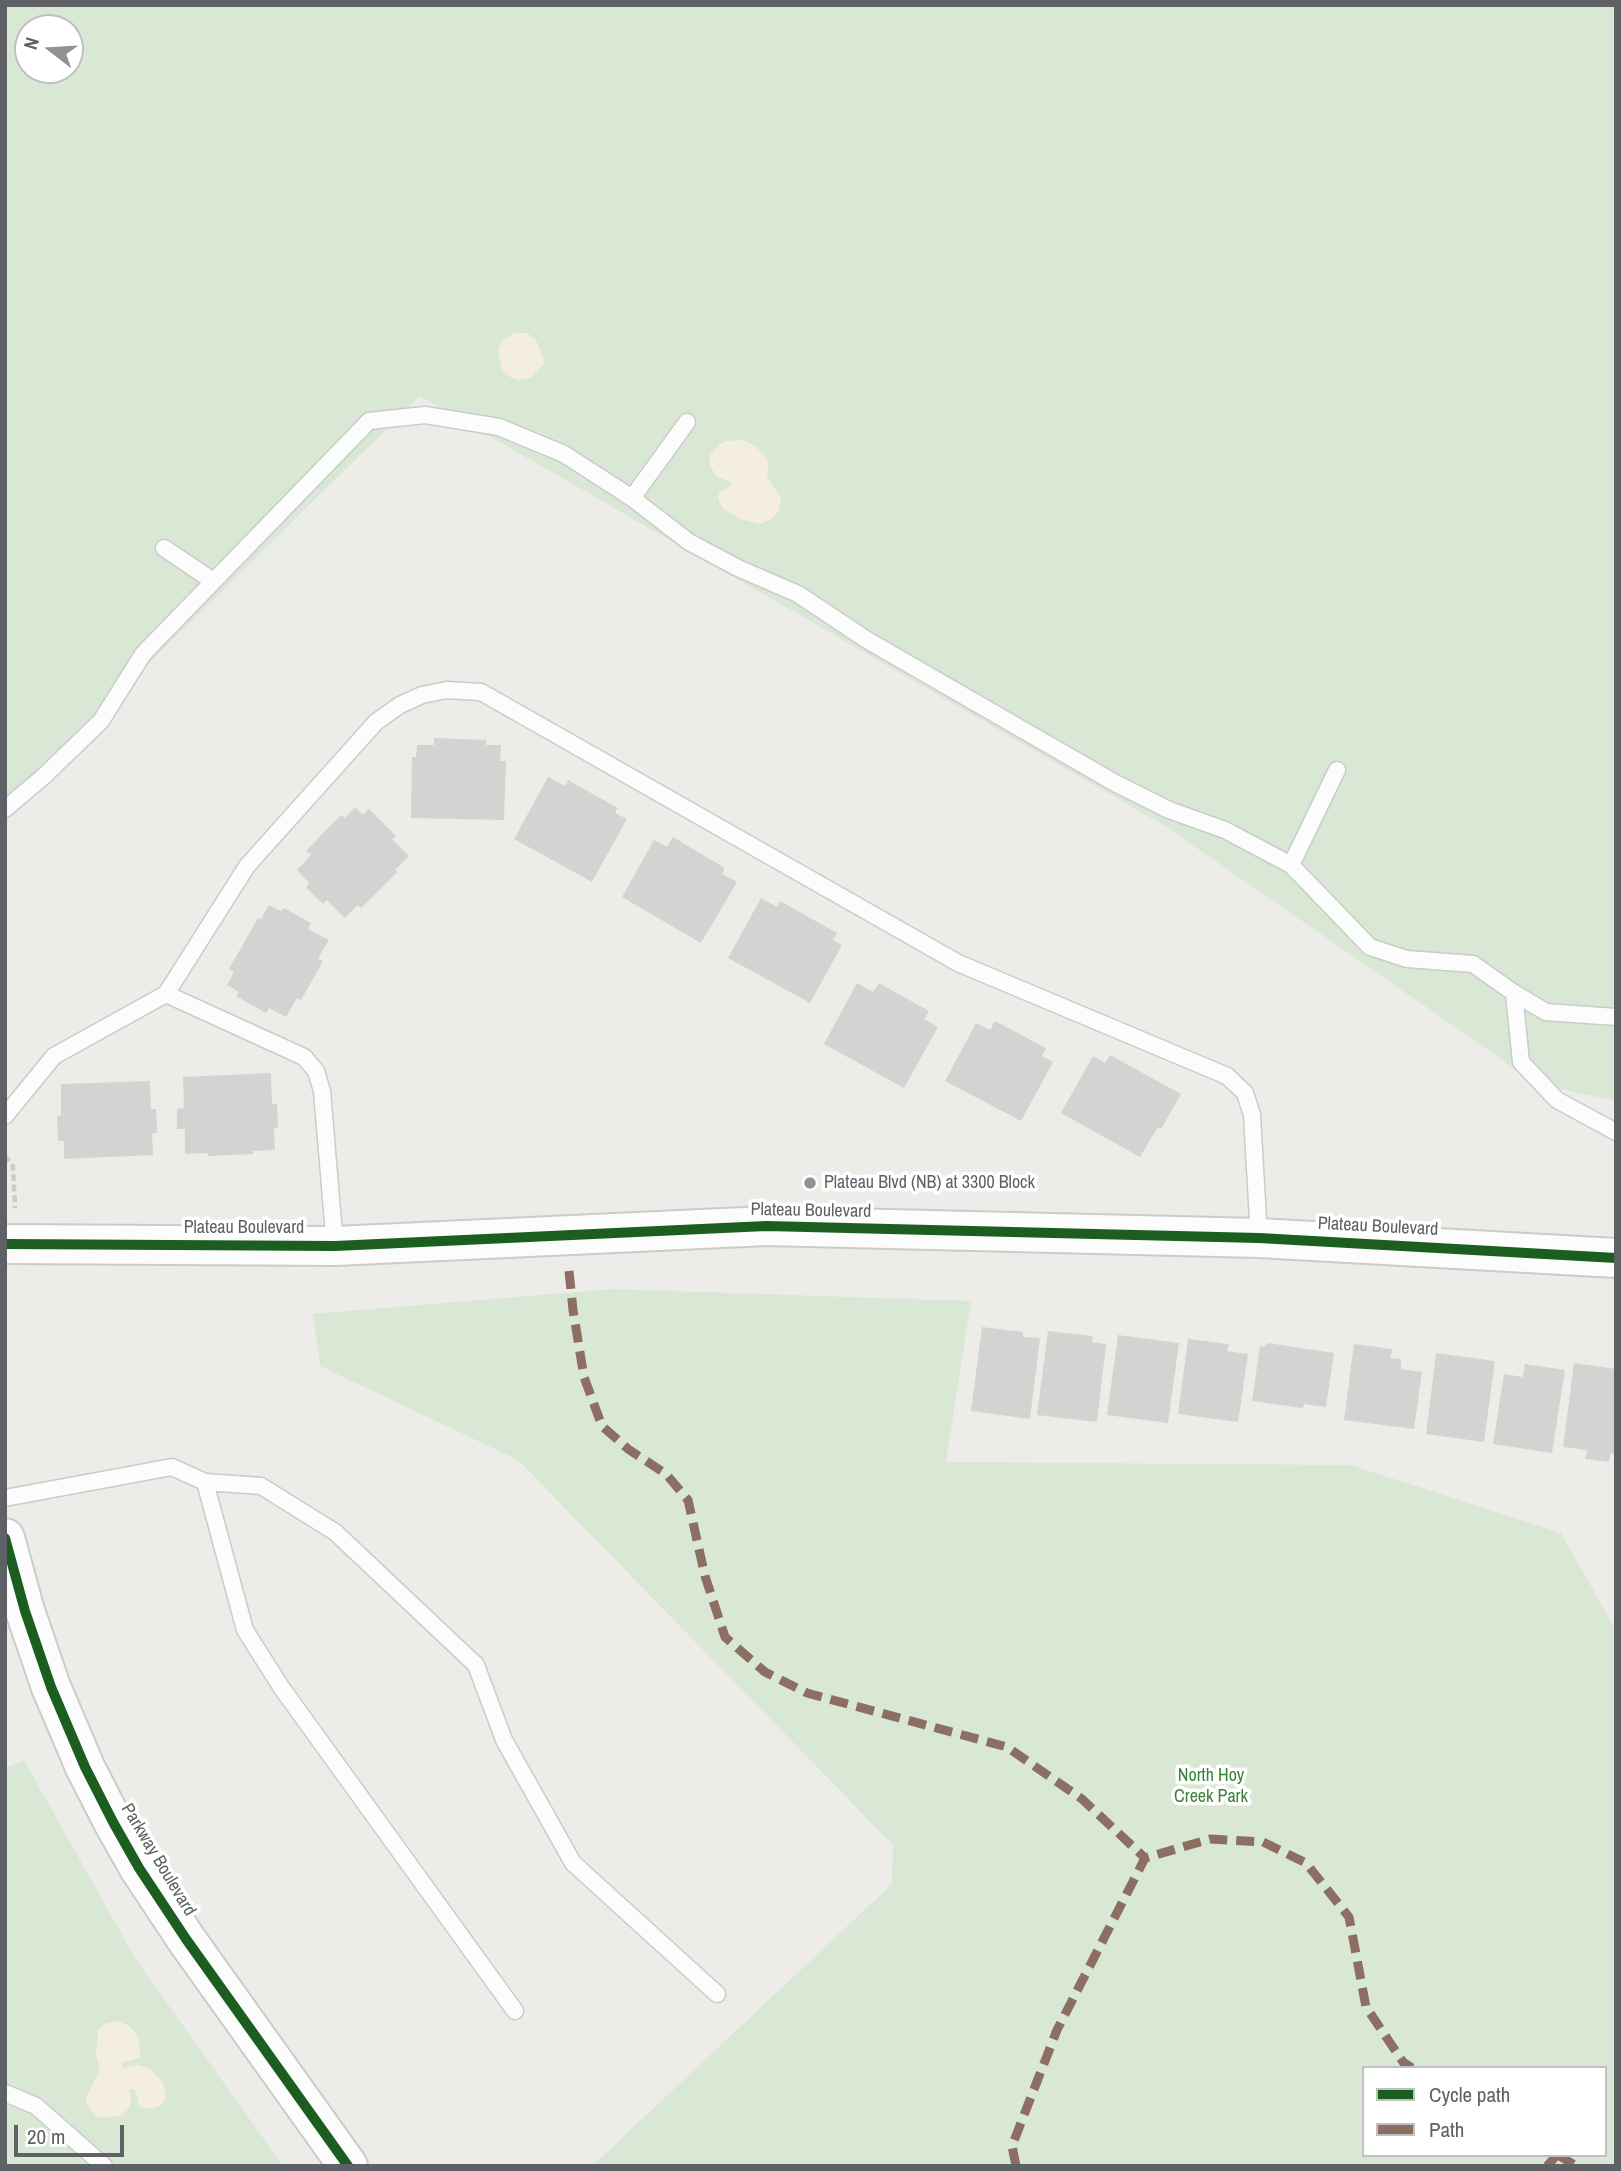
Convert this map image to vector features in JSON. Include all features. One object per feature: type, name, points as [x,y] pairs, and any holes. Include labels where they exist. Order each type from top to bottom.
[{"type":"street","name":"Plateau Boulevard","points":[[10,1228],[335,1246],[766,1226],[1259,1238],[1616,1258]]},
{"type":"street","name":"Parkway Boulevard","points":[[5,1538],[25,1611],[51,1687],[80,1757],[113,1822],[139,1868],[186,1939],[348,2166]]},
{"type":"lane","points":[[5,809],[101,721],[143,654],[369,421],[425,415],[499,427],[564,454],[632,498],[690,542],[738,568],[798,594],[867,640],[1115,783],[1170,810],[1225,830],[1291,865],[1370,947],[1407,959],[1473,964],[1546,1012],[1616,1017]]},
{"type":"lane","points":[[632,498],[687,422]]},
{"type":"lane","points":[[164,548],[213,581]]},
{"type":"lane","points":[[5,1116],[54,1056],[166,993],[247,866],[376,722],[400,705],[422,695],[447,690],[481,692],[958,963],[1227,1076],[1245,1093],[1252,1115],[1259,1238]]},
{"type":"lane","points":[[1291,865],[1337,770]]},
{"type":"lane","points":[[166,993],[304,1057],[316,1071],[322,1091],[335,1246]]},
{"type":"lane","points":[[1514,993],[1521,1062],[1557,1100],[1616,1132]]},
{"type":"lane","points":[[5,1497],[172,1467],[205,1482],[261,1486],[335,1532],[476,1665],[505,1740],[573,1863],[717,1994]]},
{"type":"lane","points":[[205,1482],[246,1630],[281,1688],[515,2011]]},
{"type":"lane","points":[[5,2093],[36,2106],[104,2166]]},
{"type":"path","points":[[5,1156],[13,1166],[14,1192],[10,1228]]},
{"type":"green space","points":[[5,5],[1616,5],[1616,1101],[1537,1084],[1165,826],[420,396],[5,805]]},
{"type":"green space","name":"North Hoy Creek Park","points":[[613,1289],[971,1301],[946,1462],[1351,1465],[1561,1533],[1616,1630],[1616,2166],[592,2166],[892,1884],[893,1845],[518,1460],[320,1366],[313,1314]]},
{"type":"green space","points":[[24,1760],[135,1958],[283,2166],[5,2166],[5,1768]]},
{"type":"sand","points":[[515,333],[527,333],[536,340],[543,358],[544,364],[530,378],[518,380],[502,369],[498,349],[502,341]]},
{"type":"sand","points":[[743,440],[755,446],[766,457],[767,477],[781,498],[779,510],[773,518],[761,524],[740,519],[723,509],[718,499],[719,493],[732,482],[717,477],[709,464],[710,455],[719,445],[726,441]]},
{"type":"sand","points":[[118,2021],[129,2026],[137,2035],[140,2048],[140,2058],[121,2063],[122,2068],[138,2065],[151,2069],[164,2085],[166,2099],[159,2106],[150,2109],[140,2107],[136,2091],[132,2089],[129,2090],[129,2108],[120,2116],[98,2118],[87,2105],[86,2097],[100,2070],[96,2055],[98,2030],[104,2024]]},
{"type":"building","points":[[434,738],[486,740],[486,745],[501,745],[500,761],[506,761],[504,820],[411,818],[412,757],[416,757],[417,745],[434,745]]},
{"type":"building","points":[[548,777],[565,786],[568,780],[618,808],[615,813],[627,819],[592,882],[514,839]]},
{"type":"building","points":[[355,807],[363,815],[369,809],[396,836],[392,839],[409,856],[361,908],[358,905],[345,918],[327,900],[323,904],[306,887],[309,883],[297,870],[311,855],[306,851],[341,815],[345,818]]},
{"type":"building","points":[[673,837],[725,868],[722,874],[737,882],[701,943],[622,897],[654,840],[667,847]]},
{"type":"building","points":[[761,898],[777,907],[780,901],[837,933],[833,940],[842,945],[810,1003],[728,958]]},
{"type":"building","points":[[269,905],[281,911],[284,908],[311,923],[308,929],[329,940],[318,959],[323,961],[301,1000],[297,998],[286,1017],[269,1008],[266,1013],[236,996],[239,992],[227,985],[234,972],[229,969],[258,918],[261,919]]},
{"type":"building","points":[[857,983],[873,992],[879,983],[929,1011],[924,1019],[938,1027],[904,1088],[824,1044]]},
{"type":"building","points":[[995,1021],[1046,1048],[1042,1056],[1053,1062],[1021,1121],[945,1081],[976,1023],[990,1030]]},
{"type":"building","points":[[1110,1055],[1181,1094],[1161,1129],[1158,1127],[1140,1157],[1061,1113],[1093,1056],[1105,1063]]},
{"type":"building","points":[[271,1073],[272,1104],[277,1104],[275,1150],[208,1156],[208,1153],[185,1154],[185,1129],[177,1129],[177,1109],[184,1108],[183,1077]]},
{"type":"building","points":[[150,1081],[151,1109],[156,1109],[157,1133],[152,1133],[153,1155],[64,1159],[64,1141],[58,1141],[57,1116],[61,1115],[61,1084]]},
{"type":"building","points":[[982,1327],[1023,1332],[1023,1337],[1040,1338],[1030,1419],[971,1411]]},
{"type":"building","points":[[1048,1331],[1093,1336],[1092,1342],[1106,1344],[1097,1422],[1037,1415]]},
{"type":"building","points":[[1118,1335],[1179,1343],[1168,1423],[1107,1415]]},
{"type":"building","points":[[1188,1339],[1229,1344],[1227,1351],[1248,1354],[1238,1422],[1178,1414]]},
{"type":"building","points":[[1268,1343],[1334,1353],[1326,1407],[1304,1404],[1303,1408],[1252,1401],[1260,1346],[1264,1347]]},
{"type":"building","points":[[1354,1344],[1392,1349],[1390,1358],[1401,1359],[1401,1369],[1422,1372],[1414,1429],[1344,1420]]},
{"type":"building","points":[[1436,1353],[1495,1361],[1484,1442],[1426,1434]]},
{"type":"building","points":[[1574,1363],[1616,1369],[1616,1454],[1611,1453],[1609,1462],[1585,1459],[1587,1450],[1563,1447]]},
{"type":"building","points":[[1525,1364],[1565,1370],[1552,1453],[1493,1444],[1504,1374],[1523,1377]]},
{"type":"marked path","points":[[569,1271],[584,1377],[602,1426],[628,1449],[666,1474],[688,1500],[705,1576],[725,1637],[765,1672],[807,1693],[1007,1747],[1082,1799],[1145,1858]]},
{"type":"marked path","points":[[1016,2166],[1012,2146],[1057,2030],[1145,1858],[1210,1839],[1263,1842],[1306,1863],[1349,1917],[1366,2007],[1403,2062],[1409,2066]]},
{"type":"marked path","points":[[1547,2166],[1555,2157]]},
{"type":"marked path","points":[[1561,2157],[1576,2166]]},
{"type":"cycle path","points":[[5,1244],[335,1246],[766,1226],[1259,1238],[1616,1258]]},
{"type":"cycle path","points":[[5,1538],[25,1611],[51,1687],[85,1767],[113,1822],[139,1868],[186,1939],[348,2166]]},
{"type":"place","name":"Plateau Blvd (NB) at 3300 Block","points":[[810,1183]]}]
